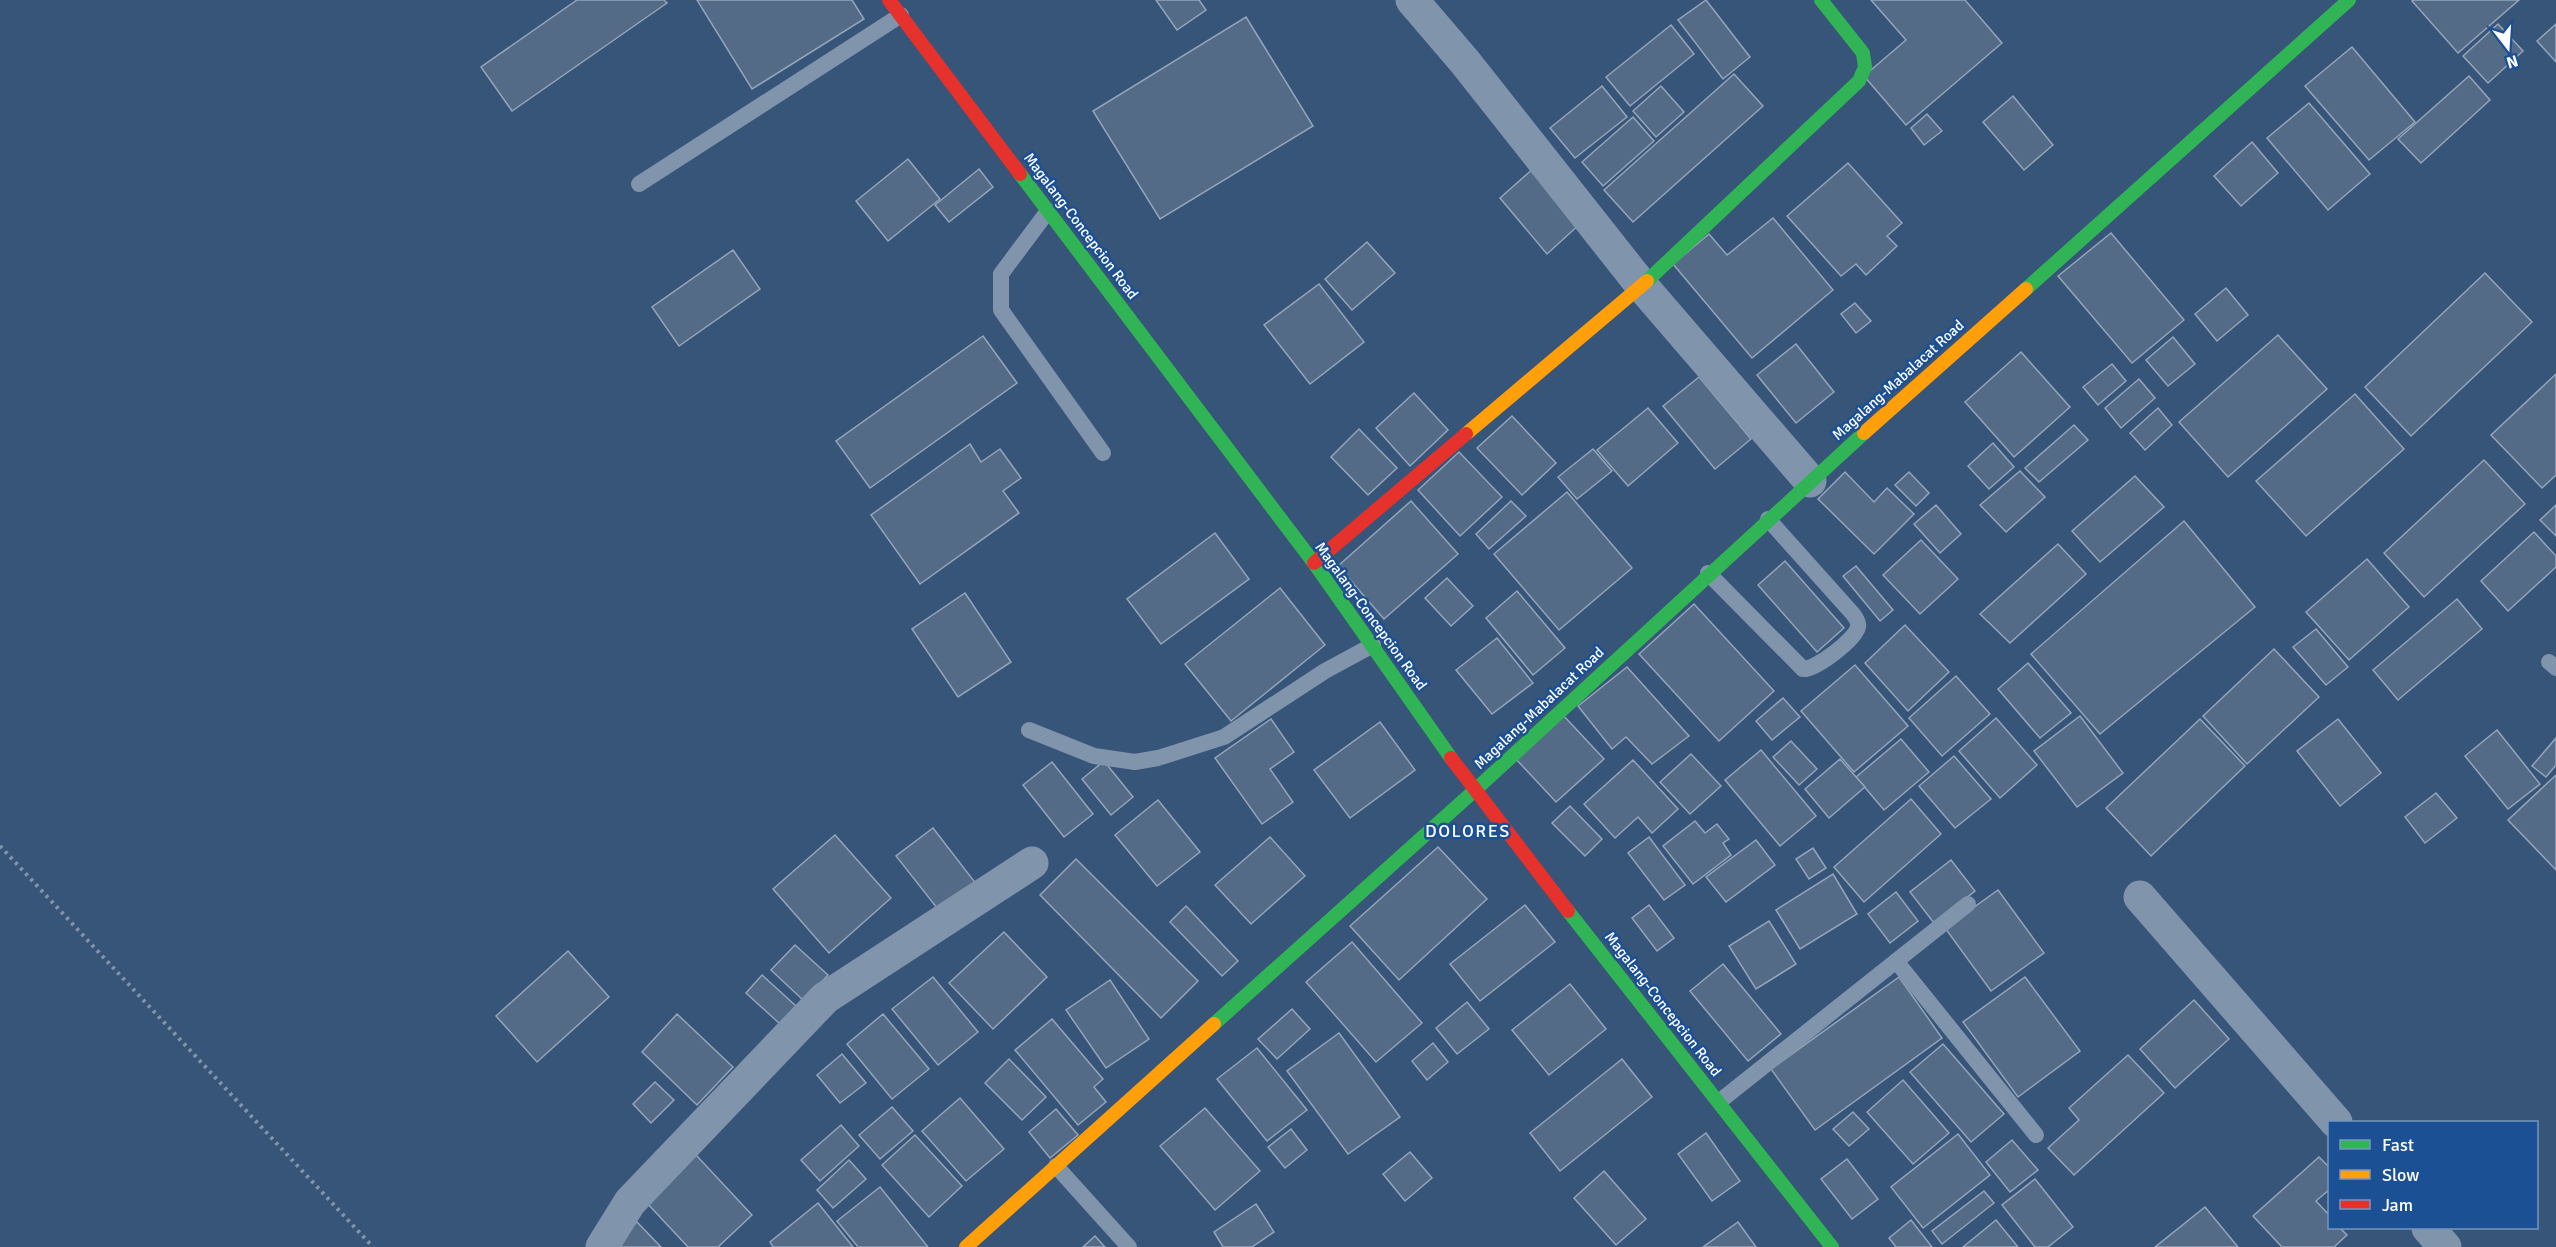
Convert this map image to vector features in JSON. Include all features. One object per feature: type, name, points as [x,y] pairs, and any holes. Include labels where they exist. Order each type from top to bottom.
[{"type":"main road","name":"Magalang-Concepcion Road","points":[[889,0],[1314,563],[1474,791],[1720,1101],[1832,1247]]},
{"type":"main road","points":[[1314,563],[1642,286],[1859,81],[1865,67],[1863,53],[1821,0]]},
{"type":"main road","name":"Magalang-Mabalacat Road","points":[[966,1247],[1474,791],[1810,481],[2349,0]]},
{"type":"street","points":[[1412,0],[1465,62],[1642,286],[1810,481]]},
{"type":"street","points":[[602,1247],[630,1202],[825,998],[1032,863]]},
{"type":"street","points":[[2140,897],[2335,1121]]},
{"type":"street","points":[[2430,1229],[2445,1247]]},
{"type":"lane","points":[[639,184],[901,15]]},
{"type":"lane","points":[[1048,211],[1001,274],[1002,310],[1103,453]]},
{"type":"lane","points":[[1708,573],[1803,669],[1810,670],[1817,666],[1841,647],[1858,630],[1853,614],[1768,519]]},
{"type":"lane","points":[[1029,730],[1094,756],[1135,762],[1158,758],[1224,737],[1325,671],[1373,645]]},
{"type":"lane","points":[[1720,1101],[1968,904]]},
{"type":"lane","points":[[1896,961],[2036,1135]]},
{"type":"lane","points":[[1056,1166],[1129,1247]]},
{"type":"path","points":[[0,846],[373,1247]]},
{"type":"building","points":[[577,0],[664,0],[667,3],[512,111],[481,67]]},
{"type":"building","points":[[697,0],[852,0],[864,19],[752,89]]},
{"type":"building","points":[[1156,0],[1199,0],[1206,10],[1177,30]]},
{"type":"building","points":[[1706,0],[1750,57],[1723,79],[1678,20]]},
{"type":"building","points":[[1871,0],[1965,0],[2002,43],[1906,125],[1864,76],[1906,40]]},
{"type":"building","points":[[2519,0],[2458,53],[2412,1]]},
{"type":"building","points":[[1246,17],[1313,126],[1160,219],[1093,111]]},
{"type":"building","points":[[2498,24],[2523,51],[2488,83],[2463,56]]},
{"type":"building","points":[[2556,24],[2556,62],[2537,41]]},
{"type":"building","points":[[1671,25],[1694,54],[1630,106],[1606,77]]},
{"type":"building","points":[[2352,47],[2415,122],[2369,160],[2305,86]]},
{"type":"building","points":[[1734,74],[1763,106],[1633,222],[1604,190]]},
{"type":"building","points":[[2469,76],[2490,100],[2421,163],[2398,139]]},
{"type":"building","points":[[1602,86],[1627,117],[1575,158],[1550,128]]},
{"type":"building","points":[[1661,86],[1684,112],[1656,137],[1633,111]]},
{"type":"building","points":[[2013,96],[2053,145],[2024,170],[1983,122]]},
{"type":"building","points":[[2309,103],[2370,174],[2328,210],[2267,138]]},
{"type":"building","points":[[1927,114],[1942,131],[1924,145],[1911,128]]},
{"type":"building","points":[[1633,117],[1654,141],[1603,186],[1582,162]]},
{"type":"building","points":[[2252,142],[2278,173],[2241,206],[2214,176]]},
{"type":"building","points":[[908,159],[940,199],[888,241],[856,201]]},
{"type":"building","points":[[1848,163],[1902,223],[1887,236],[1897,246],[1866,275],[1856,264],[1841,276],[1787,216]]},
{"type":"building","points":[[1534,168],[1582,222],[1547,254],[1500,198]]},
{"type":"building","points":[[979,169],[993,187],[949,222],[935,205]]},
{"type":"building","points":[[1773,218],[1833,290],[1752,358],[1673,264],[1709,234],[1727,255]]},
{"type":"building","points":[[2111,233],[2184,320],[2132,363],[2058,276]]},
{"type":"building","points":[[1367,242],[1395,273],[1352,310],[1325,279]]},
{"type":"building","points":[[733,250],[760,289],[679,346],[652,307]]},
{"type":"building","points":[[2485,273],[2532,322],[2411,436],[2365,387]]},
{"type":"building","points":[[1319,284],[1364,342],[1310,384],[1264,325]]},
{"type":"building","points":[[2226,288],[2248,315],[2217,341],[2195,314]]},
{"type":"building","points":[[1855,303],[1871,321],[1856,333],[1841,314]]},
{"type":"building","points":[[2278,335],[2327,389],[2228,477],[2179,422]]},
{"type":"building","points":[[983,336],[1017,383],[870,488],[836,441]]},
{"type":"building","points":[[2173,337],[2195,364],[2168,386],[2146,360]]},
{"type":"building","points":[[1796,344],[1834,392],[1796,423],[1757,375]]},
{"type":"building","points":[[2021,352],[2070,407],[2014,457],[1965,402]]},
{"type":"building","points":[[2112,364],[2126,381],[2098,405],[2083,387]]},
{"type":"building","points":[[2556,374],[2556,475],[2542,488],[2491,435]]},
{"type":"building","points":[[1699,377],[1751,439],[1715,469],[1663,406]]},
{"type":"building","points":[[2139,379],[2155,398],[2121,428],[2105,408]]},
{"type":"building","points":[[1414,393],[1448,430],[1410,466],[1376,428]]},
{"type":"building","points":[[2355,394],[2404,449],[2306,536],[2256,481]]},
{"type":"building","points":[[1648,408],[1678,443],[1628,486],[1597,450]]},
{"type":"building","points":[[2158,408],[2172,425],[2145,450],[2130,433]]},
{"type":"building","points":[[1512,416],[1556,463],[1522,495],[1477,448]]},
{"type":"building","points":[[2074,425],[2088,440],[2039,482],[2025,468]]},
{"type":"building","points":[[1359,429],[1397,468],[1368,495],[1331,457]]},
{"type":"building","points":[[1993,443],[2014,467],[1989,489],[1968,466]]},
{"type":"building","points":[[970,444],[981,462],[1000,449],[1021,478],[1003,491],[1019,513],[920,584],[871,515]]},
{"type":"building","points":[[1593,449],[1612,471],[1577,499],[1558,477]]},
{"type":"building","points":[[1459,452],[1502,497],[1460,536],[1418,490]]},
{"type":"building","points":[[2484,460],[2525,504],[2424,597],[2384,553]]},
{"type":"building","points":[[2020,471],[2045,497],[2006,532],[1980,505]]},
{"type":"building","points":[[1845,472],[1874,502],[1887,488],[1914,514],[1874,554],[1818,499]]},
{"type":"building","points":[[1909,472],[1929,493],[1916,506],[1895,485]]},
{"type":"building","points":[[2135,476],[2164,507],[2100,562],[2072,531]]},
{"type":"building","points":[[1567,492],[1632,568],[1559,630],[1494,554]]},
{"type":"building","points":[[1411,501],[1458,554],[1384,619],[1338,566]]},
{"type":"building","points":[[1511,501],[1526,516],[1489,549],[1476,534]]},
{"type":"building","points":[[1936,505],[1961,534],[1940,553],[1914,524]]},
{"type":"building","points":[[2556,505],[2556,536],[2540,520]]},
{"type":"building","points":[[2184,521],[2255,607],[2100,734],[2031,654]]},
{"type":"building","points":[[2534,532],[2556,556],[2556,567],[2508,611],[2481,581]]},
{"type":"building","points":[[1215,533],[1249,579],[1161,644],[1127,599]]},
{"type":"building","points":[[1921,540],[1958,579],[1920,614],[1883,575]]},
{"type":"building","points":[[2058,544],[2086,574],[2010,643],[1980,614]]},
{"type":"building","points":[[2367,559],[2409,607],[2349,660],[2306,612]]},
{"type":"building","points":[[1785,561],[1844,628],[1817,652],[1758,585]]},
{"type":"building","points":[[1856,566],[1893,610],[1880,621],[1843,576]]},
{"type":"building","points":[[1447,578],[1473,606],[1451,626],[1425,598]]},
{"type":"building","points":[[1280,588],[1325,645],[1231,721],[1185,664]]},
{"type":"building","points":[[1517,591],[1565,648],[1533,675],[1486,618]]},
{"type":"building","points":[[965,593],[1011,662],[958,697],[912,629]]},
{"type":"building","points":[[2457,599],[2482,629],[2398,700],[2373,670]]},
{"type":"building","points":[[1694,604],[1774,691],[1719,741],[1639,654]]},
{"type":"building","points":[[1905,625],[1949,672],[1908,711],[1865,663]]},
{"type":"building","points":[[2316,629],[2348,667],[2326,685],[2293,647]]},
{"type":"building","points":[[1497,638],[1533,683],[1492,714],[1456,670]]},
{"type":"building","points":[[2274,649],[2319,697],[2247,764],[2203,716]]},
{"type":"building","points":[[2028,663],[2071,713],[2040,738],[1998,689]]},
{"type":"building","points":[[1855,665],[1908,726],[1854,772],[1801,711]]},
{"type":"building","points":[[1627,667],[1689,736],[1652,764],[1626,737],[1612,749],[1578,706]]},
{"type":"building","points":[[1956,676],[1990,714],[1942,756],[1909,718]]},
{"type":"building","points":[[1783,698],[1800,717],[1772,740],[1756,721]]},
{"type":"building","points":[[1562,714],[1604,759],[1556,802],[1514,757]]},
{"type":"building","points":[[2080,716],[2123,773],[2077,807],[2034,751]]},
{"type":"building","points":[[1996,718],[2037,765],[2000,798],[1959,751]]},
{"type":"building","points":[[1271,719],[1294,752],[1270,769],[1293,802],[1262,824],[1215,758]]},
{"type":"building","points":[[2200,719],[2245,766],[2151,856],[2106,808]]},
{"type":"building","points":[[2338,719],[2381,773],[2340,806],[2297,751]]},
{"type":"building","points":[[1380,722],[1415,770],[1350,818],[1314,770]]},
{"type":"building","points":[[2497,730],[2540,784],[2508,809],[2465,756]]},
{"type":"building","points":[[2556,738],[2556,765],[2546,777],[2532,766]]},
{"type":"building","points":[[1901,739],[1929,772],[1884,810],[1856,777]]},
{"type":"building","points":[[1791,741],[1817,769],[1799,785],[1773,757]]},
{"type":"building","points":[[1761,750],[1816,816],[1780,846],[1725,780]]},
{"type":"building","points":[[1691,754],[1721,786],[1690,814],[1660,782]]},
{"type":"building","points":[[1954,756],[1991,799],[1955,828],[1919,786]]},
{"type":"building","points":[[1840,759],[1865,787],[1829,818],[1805,789]]},
{"type":"building","points":[[1633,760],[1678,809],[1652,833],[1638,817],[1615,838],[1584,804]]},
{"type":"building","points":[[1104,761],[1133,797],[1111,815],[1082,779]]},
{"type":"building","points":[[1052,762],[1093,814],[1064,837],[1023,785]]},
{"type":"building","points":[[2556,775],[2556,870],[2508,820]]},
{"type":"building","points":[[2436,793],[2457,818],[2425,843],[2405,817]]},
{"type":"building","points":[[1911,799],[1941,834],[1864,902],[1834,867]]},
{"type":"building","points":[[1158,800],[1200,852],[1157,886],[1115,835]]},
{"type":"building","points":[[1570,806],[1602,839],[1585,856],[1552,823]]},
{"type":"building","points":[[1695,821],[1705,833],[1717,824],[1729,839],[1723,843],[1731,855],[1693,884],[1663,846]]},
{"type":"building","points":[[933,828],[977,885],[941,913],[896,856]]},
{"type":"building","points":[[835,835],[891,898],[829,953],[773,889]]},
{"type":"building","points":[[1270,837],[1305,876],[1251,924],[1215,885]]},
{"type":"building","points":[[1649,837],[1685,885],[1664,900],[1628,853]]},
{"type":"building","points":[[1756,840],[1775,865],[1726,902],[1706,877]]},
{"type":"building","points":[[1438,847],[1487,899],[1399,980],[1350,926]]},
{"type":"building","points":[[1813,848],[1826,868],[1809,879],[1796,859]]},
{"type":"building","points":[[1076,859],[1198,981],[1161,1018],[1040,895]]},
{"type":"building","points":[[1951,860],[1975,891],[1934,923],[1910,892]]},
{"type":"building","points":[[1833,874],[1857,914],[1800,949],[1776,910]]},
{"type":"building","points":[[1998,890],[2044,953],[1991,991],[1945,928]]},
{"type":"building","points":[[1896,892],[1918,921],[1890,943],[1868,914]]},
{"type":"building","points":[[1525,905],[1555,942],[1480,1001],[1450,964]]},
{"type":"building","points":[[1649,905],[1674,938],[1657,951],[1632,918]]},
{"type":"building","points":[[1186,906],[1238,961],[1222,976],[1170,922]]},
{"type":"building","points":[[1769,921],[1796,964],[1756,989],[1729,946]]},
{"type":"building","points":[[1004,932],[1047,977],[993,1029],[949,983]]},
{"type":"building","points":[[1352,942],[1422,1023],[1376,1062],[1306,982]]},
{"type":"building","points":[[795,945],[828,975],[804,1001],[771,970]]},
{"type":"building","points":[[568,951],[609,997],[537,1062],[496,1016]]},
{"type":"building","points":[[1723,964],[1781,1034],[1748,1061],[1690,991]]},
{"type":"building","points":[[762,975],[796,1006],[780,1024],[746,993]]},
{"type":"building","points":[[933,977],[978,1032],[938,1065],[892,1009]]},
{"type":"building","points":[[1899,977],[1942,1038],[1815,1130],[1771,1069]]},
{"type":"building","points":[[2025,977],[2080,1051],[2018,1097],[1963,1022]]},
{"type":"building","points":[[1110,980],[1149,1039],[1106,1068],[1066,1010]]},
{"type":"building","points":[[1570,984],[1606,1029],[1549,1075],[1512,1030]]},
{"type":"building","points":[[2194,1000],[2229,1039],[2175,1088],[2140,1049]]},
{"type":"building","points":[[1467,1002],[1489,1029],[1457,1054],[1436,1028]]},
{"type":"building","points":[[1292,1009],[1310,1029],[1277,1059],[1258,1039]]},
{"type":"building","points":[[677,1014],[733,1067],[697,1105],[642,1052]]},
{"type":"building","points":[[883,1014],[929,1069],[892,1099],[847,1044]]},
{"type":"building","points":[[1052,1019],[1103,1079],[1094,1087],[1106,1102],[1078,1125],[1015,1050]]},
{"type":"building","points":[[1339,1033],[1400,1117],[1348,1154],[1287,1071]]},
{"type":"building","points":[[1433,1043],[1448,1062],[1427,1080],[1412,1061]]},
{"type":"building","points":[[1943,1044],[2004,1114],[1971,1142],[1910,1072]]},
{"type":"building","points":[[1257,1048],[1307,1110],[1267,1141],[1217,1079]]},
{"type":"building","points":[[842,1054],[866,1083],[840,1103],[817,1075]]},
{"type":"building","points":[[2128,1055],[2164,1093],[2074,1175],[2048,1148],[2079,1120],[2069,1108]]},
{"type":"building","points":[[1009,1059],[1046,1097],[1022,1120],[985,1083]]},
{"type":"building","points":[[1622,1059],[1652,1097],[1560,1171],[1530,1133]]},
{"type":"building","points":[[1903,1080],[1949,1133],[1913,1164],[1867,1112]]},
{"type":"building","points":[[655,1082],[674,1100],[651,1123],[633,1104]]},
{"type":"building","points":[[960,1098],[1004,1149],[966,1181],[922,1131]]},
{"type":"building","points":[[892,1107],[913,1131],[880,1159],[859,1135]]},
{"type":"building","points":[[1205,1108],[1260,1171],[1215,1210],[1160,1146]]},
{"type":"building","points":[[1056,1109],[1078,1135],[1050,1158],[1029,1132]]},
{"type":"building","points":[[1853,1112],[1869,1129],[1849,1146],[1833,1129]]},
{"type":"building","points":[[841,1125],[859,1146],[820,1181],[801,1160]]},
{"type":"building","points":[[1291,1129],[1307,1150],[1285,1168],[1268,1147]]},
{"type":"building","points":[[1706,1133],[1740,1181],[1712,1201],[1678,1154]]},
{"type":"building","points":[[1958,1134],[1990,1175],[1923,1228],[1891,1187]]},
{"type":"building","points":[[915,1135],[962,1186],[929,1217],[882,1165]]},
{"type":"building","points":[[2012,1140],[2038,1170],[2010,1192],[1986,1162]]},
{"type":"building","points":[[1410,1152],[1432,1178],[1405,1201],[1383,1174]]},
{"type":"building","points":[[696,1155],[752,1215],[718,1247],[688,1247],[646,1202]]},
{"type":"building","points":[[2319,1157],[2328,1166],[2328,1191],[2316,1201],[2328,1214],[2328,1229],[2341,1229],[2347,1235],[2334,1247],[2282,1247],[2253,1216]]},
{"type":"building","points":[[1847,1159],[1878,1199],[1852,1219],[1821,1179]]},
{"type":"building","points":[[849,1160],[866,1179],[833,1208],[817,1190]]},
{"type":"building","points":[[1604,1171],[1646,1219],[1616,1245],[1574,1198]]},
{"type":"building","points":[[2035,1179],[2073,1227],[2048,1247],[2035,1247],[2002,1205]]},
{"type":"building","points":[[880,1187],[928,1247],[858,1247],[837,1221]]},
{"type":"building","points":[[1984,1191],[1994,1203],[1942,1244],[1932,1231]]},
{"type":"building","points":[[818,1203],[853,1247],[773,1247],[770,1242]]},
{"type":"building","points":[[1256,1204],[1274,1232],[1252,1247],[1223,1247],[1214,1232]]},
{"type":"building","points":[[2205,1207],[2238,1247],[2155,1247]]},
{"type":"building","points":[[1911,1220],[1932,1247],[1896,1247],[1889,1238]]},
{"type":"building","points":[[1996,1220],[2018,1247],[1963,1247]]},
{"type":"building","points":[[637,1222],[661,1247],[610,1247]]},
{"type":"building","points":[[1738,1222],[1756,1247],[1703,1247]]},
{"type":"building","points":[[1095,1236],[1105,1247],[1083,1247]]},
{"type":"traffic: fast","points":[[1647,281],[1859,81],[1865,67],[1863,53],[1821,0]]},
{"type":"traffic: fast","points":[[2026,289],[2349,0]]},
{"type":"traffic: fast","points":[[1020,174],[1314,563],[1451,758]]},
{"type":"traffic: fast","points":[[1474,791],[1864,433]]},
{"type":"traffic: fast","points":[[1214,1024],[1474,791]]},
{"type":"traffic: fast","points":[[1568,911],[1832,1247]]},
{"type":"traffic: slow","points":[[1466,434],[1647,281]]},
{"type":"traffic: slow","points":[[1864,433],[2026,289]]},
{"type":"traffic: slow","points":[[966,1247],[1214,1024]]},
{"type":"traffic: jam","points":[[889,0],[1020,174]]},
{"type":"traffic: jam","points":[[1314,563],[1466,434]]},
{"type":"traffic: jam","points":[[1451,758],[1568,911]]},
{"type":"district","name":"DOLORES","points":[[1468,831]]}]
